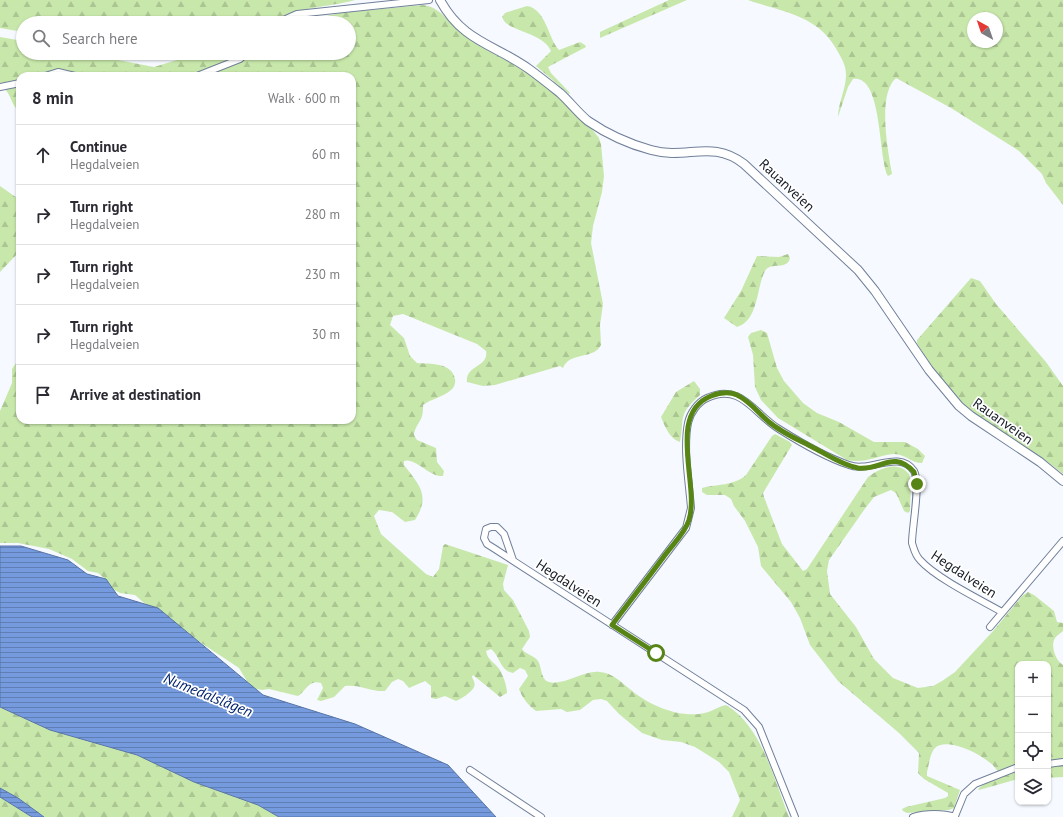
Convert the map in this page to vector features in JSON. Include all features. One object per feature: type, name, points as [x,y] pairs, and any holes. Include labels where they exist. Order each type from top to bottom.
[{"type":"main road","name":"Rauanveien","points":[[440,0],[451,18],[466,32],[480,42],[510,57],[529,70],[560,94],[588,121],[604,131],[632,144],[653,151],[675,154],[723,152],[732,155],[744,164],[858,270],[879,296],[934,376],[963,410],[1040,462],[1063,481]]},
{"type":"street","points":[[293,16],[297,14],[428,0]]},
{"type":"street","points":[[207,72],[237,60]]},
{"type":"street","points":[[0,87],[16,85]]},
{"type":"street","name":"Hegdalveien","points":[[612,625],[686,528],[691,508],[687,434],[689,422],[694,410],[706,398],[720,393],[729,393],[748,402],[778,428],[846,464],[861,468],[896,461],[910,467],[914,472],[917,484],[912,543],[918,559],[932,570],[1002,612]]},
{"type":"street","name":"Hegdalveien","points":[[513,560],[504,534],[496,527],[486,529],[484,538],[487,544],[738,706],[752,718],[759,727],[795,817]]},
{"type":"street","name":"Hegdalveien","points":[[990,627],[1063,541]]},
{"type":"street","points":[[1051,764],[1063,762]]},
{"type":"street","points":[[913,817],[922,815],[955,817],[964,794],[975,784],[1015,768]]},
{"type":"street","points":[[470,770],[541,817]]},
{"type":"green space","points":[[0,0],[355,0],[301,10],[284,16],[16,16],[16,31],[0,28]]},
{"type":"green space","points":[[669,0],[687,0],[600,38],[600,32]]},
{"type":"green space","points":[[748,0],[1063,0],[1063,205],[1046,183],[1042,174],[1019,151],[951,108],[896,78],[890,86],[885,110],[886,138],[892,174],[888,176],[885,167],[875,103],[870,90],[863,81],[853,79],[848,87],[838,117],[839,106],[846,80],[845,66],[830,40],[821,30],[810,22],[786,12]]},
{"type":"green space","points":[[423,5],[429,6],[440,12],[459,31],[471,40],[522,69],[542,83],[574,110],[599,138],[601,144],[604,176],[602,192],[593,226],[591,243],[603,304],[600,325],[601,345],[598,350],[593,353],[571,359],[563,368],[560,366],[495,385],[483,386],[467,382],[467,376],[484,360],[486,356],[486,351],[477,344],[403,314],[393,316],[390,325],[404,338],[410,356],[417,363],[434,364],[449,369],[453,373],[455,382],[453,388],[448,392],[423,405],[421,419],[416,427],[414,435],[417,440],[436,448],[437,462],[444,471],[443,476],[433,474],[413,462],[404,461],[404,465],[418,485],[423,497],[420,511],[415,520],[405,522],[392,512],[379,510],[374,516],[381,534],[426,574],[433,577],[439,569],[443,546],[445,544],[508,565],[503,584],[504,590],[513,600],[529,631],[530,637],[522,649],[538,661],[546,681],[555,683],[561,682],[587,673],[600,672],[613,676],[648,702],[669,711],[701,714],[726,705],[738,714],[749,726],[758,740],[772,771],[789,817],[732,817],[740,800],[729,772],[719,762],[695,747],[681,742],[662,740],[642,733],[619,714],[607,701],[601,699],[593,700],[580,710],[567,712],[561,709],[536,711],[526,702],[519,689],[528,676],[525,670],[520,668],[513,673],[509,672],[505,669],[491,649],[486,651],[487,655],[499,669],[503,677],[507,693],[500,697],[473,675],[472,677],[475,684],[473,689],[461,699],[456,701],[445,696],[436,699],[431,698],[431,686],[425,681],[409,688],[403,681],[398,679],[392,682],[385,691],[356,686],[345,686],[334,697],[321,701],[317,700],[323,688],[321,683],[317,682],[308,686],[298,696],[269,689],[262,690],[251,688],[239,668],[153,611],[135,595],[120,593],[111,588],[104,578],[98,573],[88,571],[72,559],[49,549],[18,543],[0,543],[0,411],[12,383],[12,369],[16,363],[16,424],[356,424],[356,72],[16,72],[16,108],[7,92],[0,85],[0,37],[16,40],[16,60],[118,60],[154,67],[177,60],[356,60],[356,16],[327,16],[339,13]]},
{"type":"green space","points":[[527,6],[533,8],[543,18],[555,45],[559,50],[580,42],[586,47],[548,67],[551,73],[570,93],[569,94],[536,66],[551,51],[546,44],[533,35],[510,26],[502,17],[505,13]]},
{"type":"green space","points":[[0,186],[16,197],[16,255],[0,272]]},
{"type":"green space","points":[[788,254],[790,258],[786,264],[768,268],[765,271],[753,311],[744,323],[737,327],[724,318],[741,291],[757,256],[779,257]]},
{"type":"green space","points":[[971,278],[980,281],[996,304],[1046,362],[1063,386],[1063,474],[1041,457],[972,412],[942,380],[917,343],[917,340]]},
{"type":"green space","points":[[761,330],[767,333],[777,368],[784,381],[803,403],[817,413],[839,422],[874,442],[905,442],[918,449],[925,456],[922,463],[918,463],[897,454],[859,461],[847,460],[778,418],[761,400],[755,387],[753,355],[748,337],[751,333]]},
{"type":"green space","points":[[694,381],[700,389],[700,395],[685,412],[682,421],[680,442],[673,438],[666,429],[661,417],[676,392]]},
{"type":"green space","points":[[775,434],[790,442],[792,445],[763,493],[782,544],[803,571],[807,569],[868,477],[883,468],[894,466],[900,467],[909,474],[911,480],[910,511],[908,513],[904,511],[896,493],[891,490],[874,497],[829,560],[827,571],[830,594],[856,627],[874,659],[893,678],[918,688],[933,686],[942,681],[955,672],[994,630],[1022,596],[1028,592],[1054,611],[1057,622],[1063,623],[1063,631],[1055,638],[1053,649],[1056,657],[1063,665],[1063,777],[1051,778],[1051,661],[1015,661],[1015,780],[979,790],[978,789],[992,779],[998,772],[994,766],[979,755],[959,746],[949,744],[941,745],[935,748],[932,753],[927,776],[960,790],[954,808],[949,810],[907,813],[903,811],[902,809],[906,807],[945,798],[948,796],[948,793],[924,779],[918,773],[919,753],[899,733],[838,681],[810,645],[800,618],[791,602],[761,566],[758,547],[745,521],[734,506],[731,499],[725,495],[707,495],[702,492],[702,488],[731,483],[746,475],[772,436]]},
{"type":"green space","points":[[0,707],[50,730],[137,755],[194,782],[258,805],[279,817],[44,817],[18,798],[0,788]]},
{"type":"green space","points":[[0,797],[32,817],[0,817]]},
{"type":"water","name":"Numedalslågen","points":[[0,546],[21,546],[68,560],[87,574],[106,579],[118,596],[158,608],[263,695],[355,724],[448,765],[496,817],[279,817],[258,805],[194,782],[137,755],[50,730],[0,707]]},
{"type":"water","points":[[0,788],[18,798],[44,817],[32,817],[0,797]]},
{"type":"route","points":[[656,653],[612,625],[686,528],[691,508],[687,434],[689,422],[694,410],[706,398],[720,393],[737,395],[748,402],[770,423],[785,433],[853,467],[861,468],[889,461],[900,461],[910,467],[914,472],[917,484]]}]
